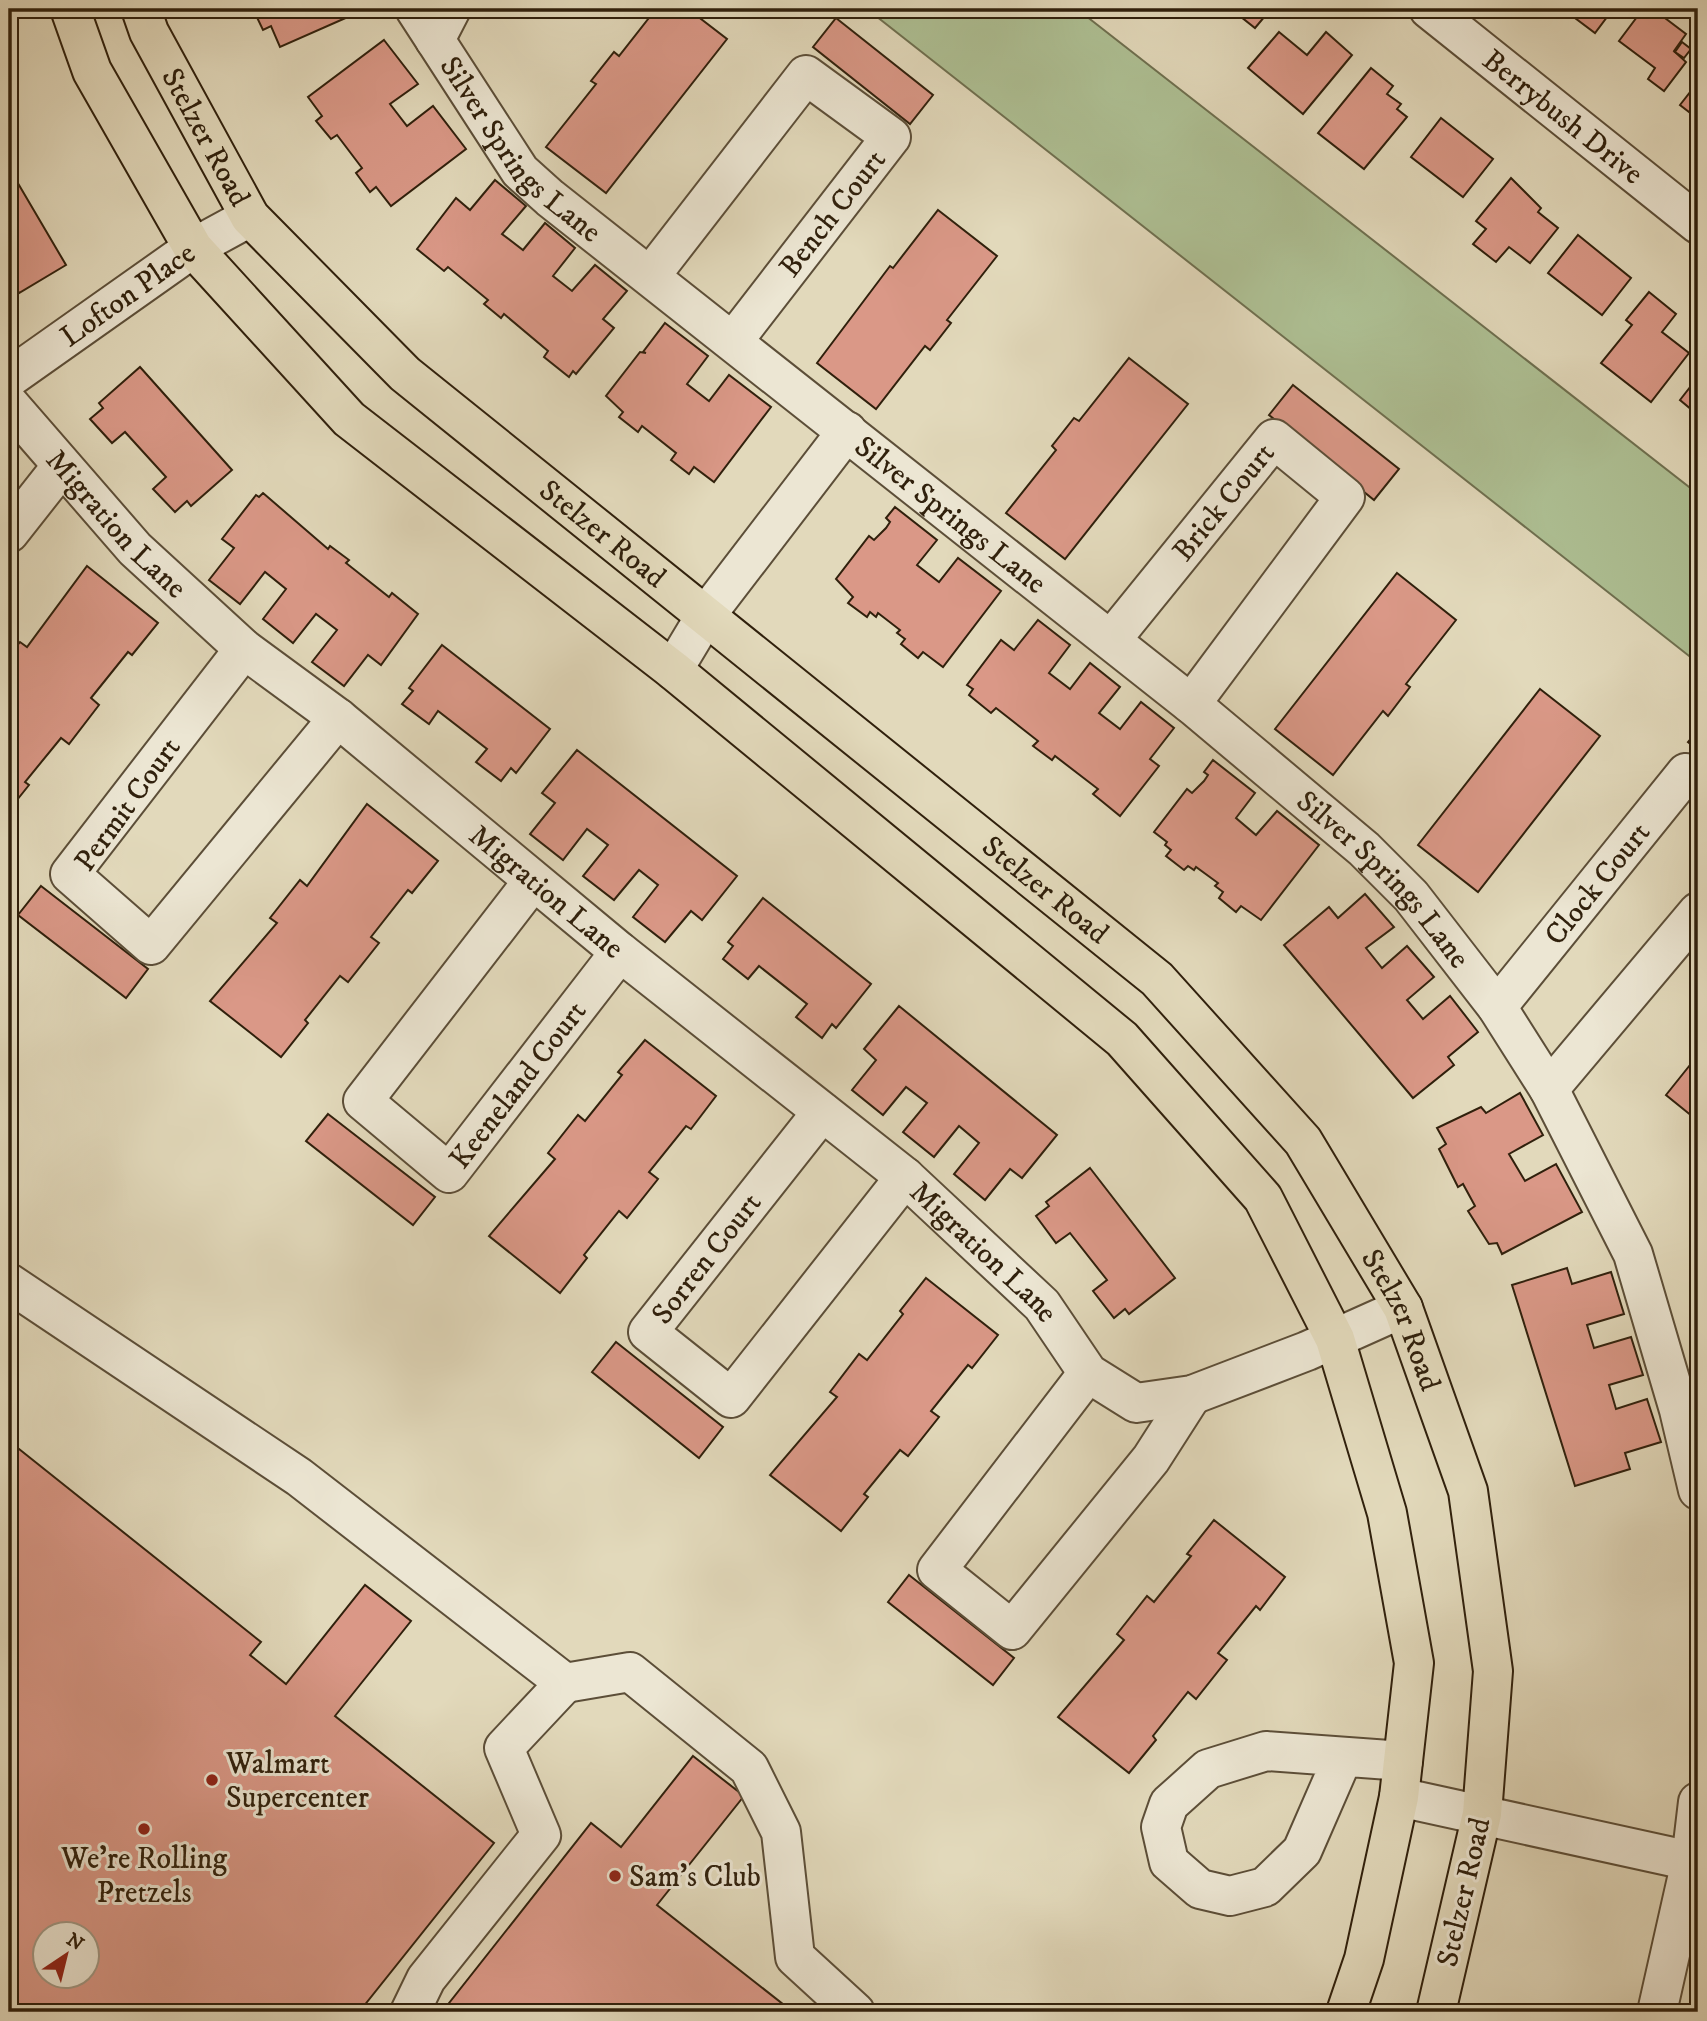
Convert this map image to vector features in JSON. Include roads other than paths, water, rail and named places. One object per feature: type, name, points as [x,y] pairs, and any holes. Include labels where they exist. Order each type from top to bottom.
[{"type":"main road","points":[[70,9],[92,71],[193,248],[349,419],[673,670],[1122,1038],[1263,1198],[1335,1339],[1387,1513],[1414,1663],[1401,1779],[1364,1959],[1346,2012]]},
{"type":"main road","name":"Stelzer Road","points":[[141,9],[149,32],[250,217],[405,374],[1157,979],[1303,1141],[1404,1308],[1468,1491],[1493,1671],[1482,1814],[1436,2012]]},
{"type":"street","name":"Silver Springs Lane","points":[[415,9],[443,25],[520,171],[1191,704],[1364,849],[1411,896],[1497,1007],[1549,1089],[1633,1254],[1679,1410],[1698,1490]]},
{"type":"street","name":"Berrybush Drive","points":[[1429,9],[1698,224]]},
{"type":"street","name":"Bench Court","points":[[651,275],[806,75],[891,136],[734,340]]},
{"type":"street","name":"Lofton Place","points":[[9,378],[193,248],[250,217]]},
{"type":"street","name":"Migration Lane","points":[[9,404],[135,549],[244,649],[338,718],[620,952],[905,1177],[1042,1304],[1088,1373],[1136,1403],[1192,1395],[1335,1339],[1404,1308]]},
{"type":"street","name":"Silver Springs Lane","points":[[673,670],[706,615],[847,431]]},
{"type":"street","name":"Brick Court","points":[[1111,640],[1274,439],[1345,497],[1191,704]]},
{"type":"street","points":[[9,533],[61,467]]},
{"type":"street","name":"Permit Court","points":[[244,649],[70,874],[151,945],[338,718]]},
{"type":"street","name":"Clock Court","points":[[1497,1007],[1686,773],[1698,783]]},
{"type":"street","name":"Keeneland Court","points":[[533,881],[363,1101],[449,1172],[620,952]]},
{"type":"street","points":[[1549,1089],[1698,912]]},
{"type":"street","name":"Sorren Court","points":[[822,1112],[648,1332],[731,1398],[905,1177]]},
{"type":"street","points":[[9,1283],[299,1477],[565,1683]]},
{"type":"street","points":[[1088,1373],[937,1570],[1012,1630],[1151,1459],[1192,1395]]},
{"type":"street","points":[[410,2012],[426,1979],[541,1835],[504,1748],[565,1683],[630,1672],[749,1768],[781,1832],[795,1957],[855,2012]]},
{"type":"street","points":[[1343,1757],[1302,1851],[1265,1887],[1230,1896],[1200,1889],[1169,1862],[1161,1827],[1169,1804],[1208,1769],[1266,1751],[1343,1757],[1482,1814],[1691,1861]]},
{"type":"street","points":[[1657,2012],[1691,1861],[1698,1802]]},
{"type":"place","name":"Walmart Supercenter","points":[[212,1780]]},
{"type":"place","name":"We're Rolling Pretzels","points":[[144,1829]]},
{"type":"place","name":"Sam's Club","points":[[615,1876]]}]
